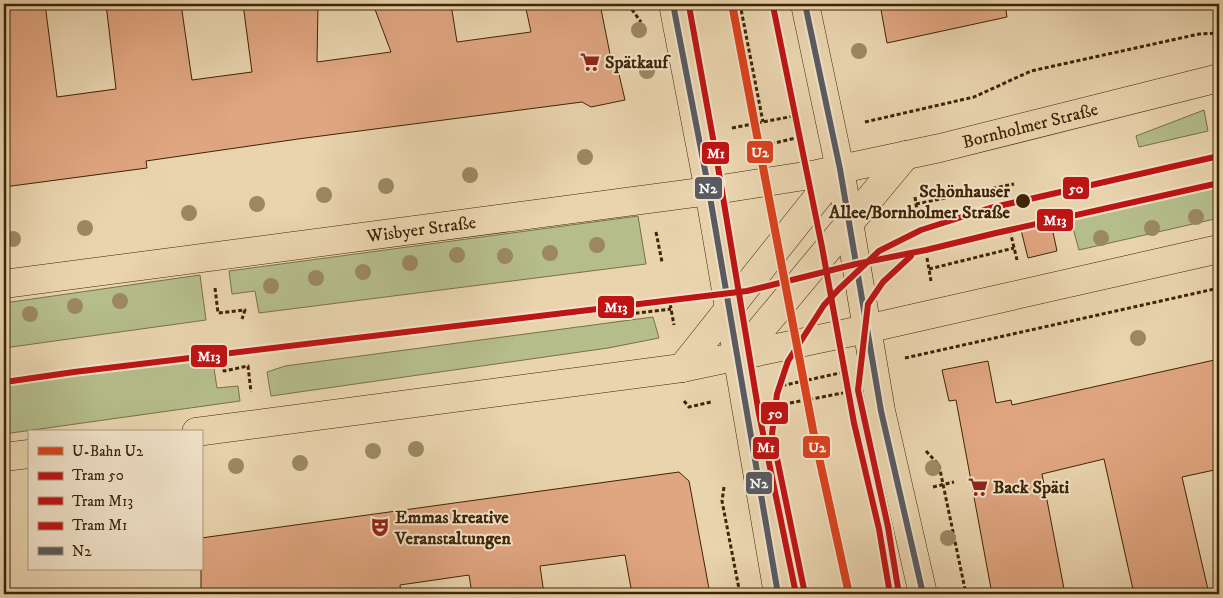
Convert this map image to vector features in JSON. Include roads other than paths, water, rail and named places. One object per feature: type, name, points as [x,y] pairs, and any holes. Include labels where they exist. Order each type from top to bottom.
[{"type":"main road","points":[[674,4],[709,191],[778,594]]},
{"type":"main road","points":[[805,4],[840,169],[881,411],[923,594]]},
{"type":"main road","name":"Bornholmer Straße","points":[[840,169],[940,148],[1219,78]]},
{"type":"main road","points":[[738,356],[906,155]]},
{"type":"main road","points":[[682,368],[840,169]]},
{"type":"main road","name":"Wisbyer Straße","points":[[4,284],[709,191],[840,169]]},
{"type":"main road","points":[[202,431],[682,368],[866,329],[1219,249]]},
{"type":"main road","points":[[4,457],[28,454]]},
{"type":"metro line","name":"U2","points":[[732,4],[813,430],[849,594]]},
{"type":"tram line","name":"M1","points":[[689,6],[759,414],[796,594]]},
{"type":"tram line","name":"M1","points":[[773,6],[822,247],[854,423],[879,529],[890,594]]},
{"type":"tram line","name":"50","points":[[805,594],[772,434],[777,394],[788,361],[824,305],[839,289],[879,251],[921,230],[990,208],[1219,156]]},
{"type":"tram line","name":"M13","points":[[5,382],[74,372],[747,291],[856,264],[926,250],[1219,183]]},
{"type":"tram line","name":"50","points":[[899,594],[888,527],[858,390],[868,304],[883,282],[911,256]]},
{"type":"place","name":"Spätkauf","points":[[590,62]]},
{"type":"place","name":"Schönhauser Allee/Bornholmer Straße","points":[[1023,201]]},
{"type":"place","name":"Back Späti","points":[[978,487]]},
{"type":"place","name":"Emmas kreative Veranstaltungen","points":[[380,527]]}]
